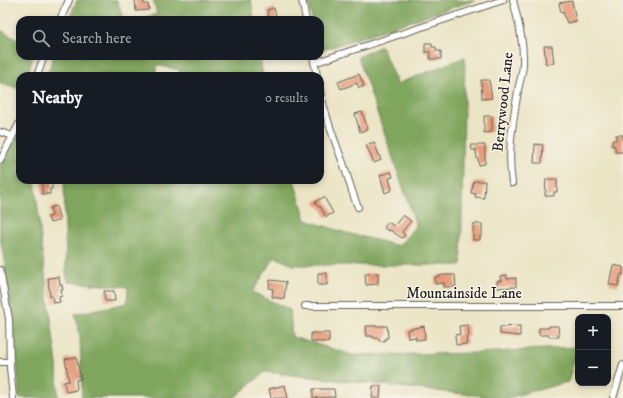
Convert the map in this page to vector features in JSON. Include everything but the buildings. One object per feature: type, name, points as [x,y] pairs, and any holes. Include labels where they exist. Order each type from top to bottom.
[{"type":"street","points":[[62,16],[69,0]]},
{"type":"street","points":[[302,0],[305,16]]},
{"type":"street","points":[[324,56],[503,0]]},
{"type":"street","name":"Berrywood Lane","points":[[512,183],[510,155],[511,133],[523,66],[523,51],[520,29],[513,0]]},
{"type":"street","points":[[38,72],[43,60]]},
{"type":"street","points":[[314,60],[316,72]]},
{"type":"street","points":[[324,105],[350,191],[358,207]]},
{"type":"street","points":[[0,161],[16,130]]},
{"type":"street","points":[[0,132],[13,136]]},
{"type":"street","points":[[0,270],[9,319],[13,398]]},
{"type":"street","name":"Mountainside Lane","points":[[305,306],[623,306]]},
{"type":"street","points":[[0,362],[10,362]]},
{"type":"street","points":[[613,398],[623,365]]},
{"type":"green space","points":[[77,0],[117,0],[123,16],[71,16]]},
{"type":"green space","points":[[153,0],[251,0],[253,16],[150,16],[157,14]]},
{"type":"green space","points":[[308,0],[475,0],[324,50],[324,16],[311,16]]},
{"type":"green space","points":[[0,30],[16,39],[16,60],[32,60],[28,72],[16,72],[16,88],[0,83]]},
{"type":"green space","points":[[381,46],[397,84],[465,57],[461,265],[293,265],[275,257],[252,292],[290,310],[292,337],[353,355],[480,353],[575,347],[575,358],[568,382],[507,398],[500,398],[265,372],[234,398],[82,398],[80,336],[75,314],[127,303],[128,287],[68,282],[66,272],[64,184],[295,184],[306,220],[343,232],[399,246],[416,225],[358,57]]},
{"type":"green space","points":[[52,60],[261,60],[262,72],[180,72],[180,70],[157,65],[156,72],[48,72]]},
{"type":"green space","points":[[16,139],[16,184],[35,184],[43,259],[57,364],[58,398],[19,398],[18,373],[0,236],[0,167]]}]
